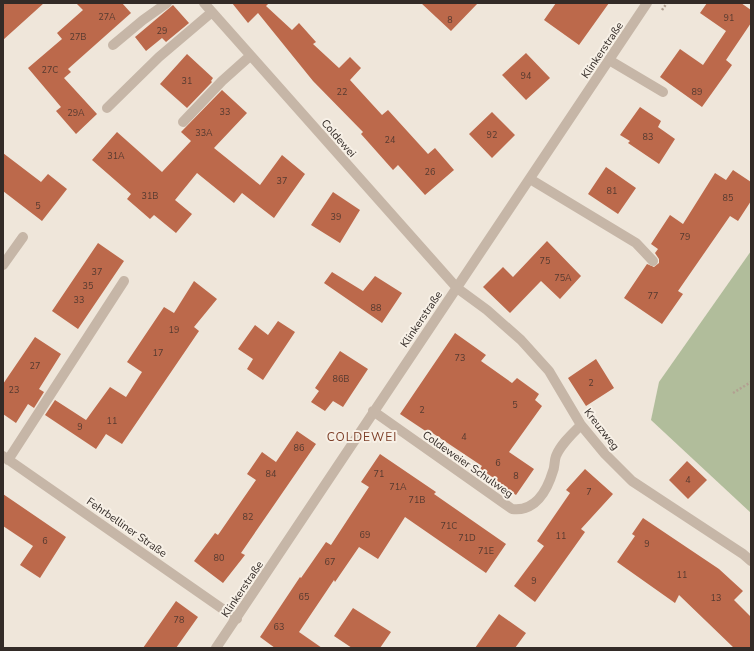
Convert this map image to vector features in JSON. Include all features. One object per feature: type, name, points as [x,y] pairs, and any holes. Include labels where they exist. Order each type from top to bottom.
[{"type":"street","points":[[113,45],[167,3]]},
{"type":"street","name":"Coldewei","points":[[204,3],[457,288]]},
{"type":"street","name":"Klinkerstraße","points":[[216,648],[237,619],[373,411],[647,3]]},
{"type":"street","points":[[107,108],[159,57],[212,12]]},
{"type":"street","points":[[183,122],[222,81],[250,56]]},
{"type":"street","points":[[609,60],[663,92]]},
{"type":"street","points":[[530,179],[636,243],[653,261]]},
{"type":"street","points":[[3,265],[23,237]]},
{"type":"street","points":[[6,458],[124,281]]},
{"type":"street","name":"Kreuzweg","points":[[457,288],[487,310],[521,340],[549,371],[581,425],[605,454],[632,481],[743,554],[751,561]]},
{"type":"street","name":"Coldeweier Schulweg","points":[[373,411],[512,509],[522,510],[535,504],[546,489],[554,471],[556,456],[581,425]]},
{"type":"street","name":"Fehrbelliner Straße","points":[[6,458],[237,619]]},
{"type":"path","points":[[733,394],[751,382]]},
{"type":"green space","points":[[751,251],[751,513],[651,420],[659,382]]},
{"type":"building","points":[[3,3],[44,3],[3,40]]},
{"type":"building","points":[[76,3],[122,3],[131,13],[68,69],[71,72],[64,78],[97,114],[76,134],[56,111],[61,107],[28,68],[62,39],[57,33],[83,10]]},
{"type":"building","points":[[232,3],[269,3],[266,6],[292,30],[299,23],[316,42],[313,44],[339,68],[350,57],[361,68],[350,80],[382,115],[388,110],[428,154],[435,148],[454,170],[425,195],[398,165],[393,170],[361,134],[363,132],[313,81],[258,13],[248,23]]},
{"type":"building","points":[[421,3],[478,3],[451,31]]},
{"type":"building","points":[[556,3],[609,3],[579,45],[544,20]]},
{"type":"building","points":[[707,3],[741,3],[751,10],[751,23],[726,60],[732,65],[702,107],[660,77],[680,49],[703,65],[726,31],[700,13]]},
{"type":"building","points":[[173,5],[189,23],[166,42],[162,38],[146,51],[135,37]]},
{"type":"building","points":[[526,53],[550,78],[526,100],[502,75]]},
{"type":"building","points":[[187,54],[213,78],[211,81],[212,82],[187,108],[160,84]]},
{"type":"building","points":[[222,90],[247,113],[214,148],[260,185],[282,155],[305,174],[274,218],[242,193],[234,203],[197,173],[175,200],[192,214],[176,233],[154,215],[150,219],[127,199],[131,194],[92,160],[117,132],[162,172],[191,141],[181,132]]},
{"type":"building","points":[[640,107],[661,121],[658,127],[675,139],[659,164],[628,143],[630,141],[620,135]]},
{"type":"building","points":[[492,112],[515,135],[492,158],[469,134]]},
{"type":"building","points":[[3,153],[41,182],[48,174],[67,189],[42,221],[3,191]]},
{"type":"building","points":[[606,167],[636,188],[618,214],[588,194]]},
{"type":"building","points":[[733,170],[751,182],[751,201],[738,221],[730,216],[678,291],[683,294],[662,324],[624,298],[647,264],[654,267],[659,263],[659,259],[655,253],[658,249],[651,244],[670,215],[683,224],[715,173],[726,180]]},
{"type":"building","points":[[333,192],[360,210],[340,243],[311,225]]},
{"type":"building","points":[[547,241],[581,276],[560,299],[541,281],[510,313],[483,287],[503,267],[513,277]]},
{"type":"building","points":[[98,243],[124,261],[78,329],[52,311]]},
{"type":"building","points":[[332,272],[363,291],[375,276],[402,293],[382,323],[324,283]]},
{"type":"building","points":[[194,281],[217,299],[194,327],[199,331],[122,444],[106,434],[96,449],[45,415],[55,400],[86,420],[110,387],[126,397],[142,372],[127,362],[164,307],[174,313]]},
{"type":"building","points":[[278,321],[295,332],[263,380],[247,369],[253,359],[238,349],[255,325],[268,335]]},
{"type":"building","points":[[455,333],[486,355],[481,361],[512,383],[517,378],[539,394],[535,400],[542,406],[509,452],[534,469],[516,495],[479,470],[482,466],[428,430],[427,432],[400,414]]},
{"type":"building","points":[[35,337],[61,354],[39,389],[44,392],[34,408],[28,404],[16,423],[3,414],[3,384]]},
{"type":"building","points":[[340,351],[368,369],[343,407],[333,401],[325,411],[311,402],[319,391],[315,388]]},
{"type":"building","points":[[596,359],[614,388],[586,406],[568,378]]},
{"type":"building","points":[[297,431],[316,444],[241,553],[245,555],[223,583],[194,561],[215,533],[218,535],[256,480],[247,474],[262,452],[276,462]]},
{"type":"building","points":[[380,454],[436,492],[434,494],[506,544],[486,573],[405,517],[378,559],[359,547],[335,582],[334,580],[299,632],[322,648],[275,648],[260,637],[300,577],[301,578],[326,542],[331,545],[369,487],[361,482]]},
{"type":"building","points":[[687,461],[707,480],[688,499],[669,480]]},
{"type":"building","points":[[585,469],[613,494],[581,529],[585,532],[535,602],[514,586],[544,546],[537,541],[570,493],[566,490]]},
{"type":"building","points":[[3,494],[66,537],[40,578],[20,565],[33,546],[3,526]]},
{"type":"building","points":[[643,518],[719,569],[743,591],[734,600],[751,617],[751,648],[734,648],[679,595],[675,603],[617,562],[635,536],[632,534]]},
{"type":"building","points":[[176,601],[198,617],[176,648],[143,648]]},
{"type":"building","points":[[353,608],[391,632],[380,648],[352,648],[334,636]]},
{"type":"building","points":[[499,614],[526,633],[515,648],[475,648]]},
{"type":"district","name":"COLDEWEI","points":[[362,437]]}]
